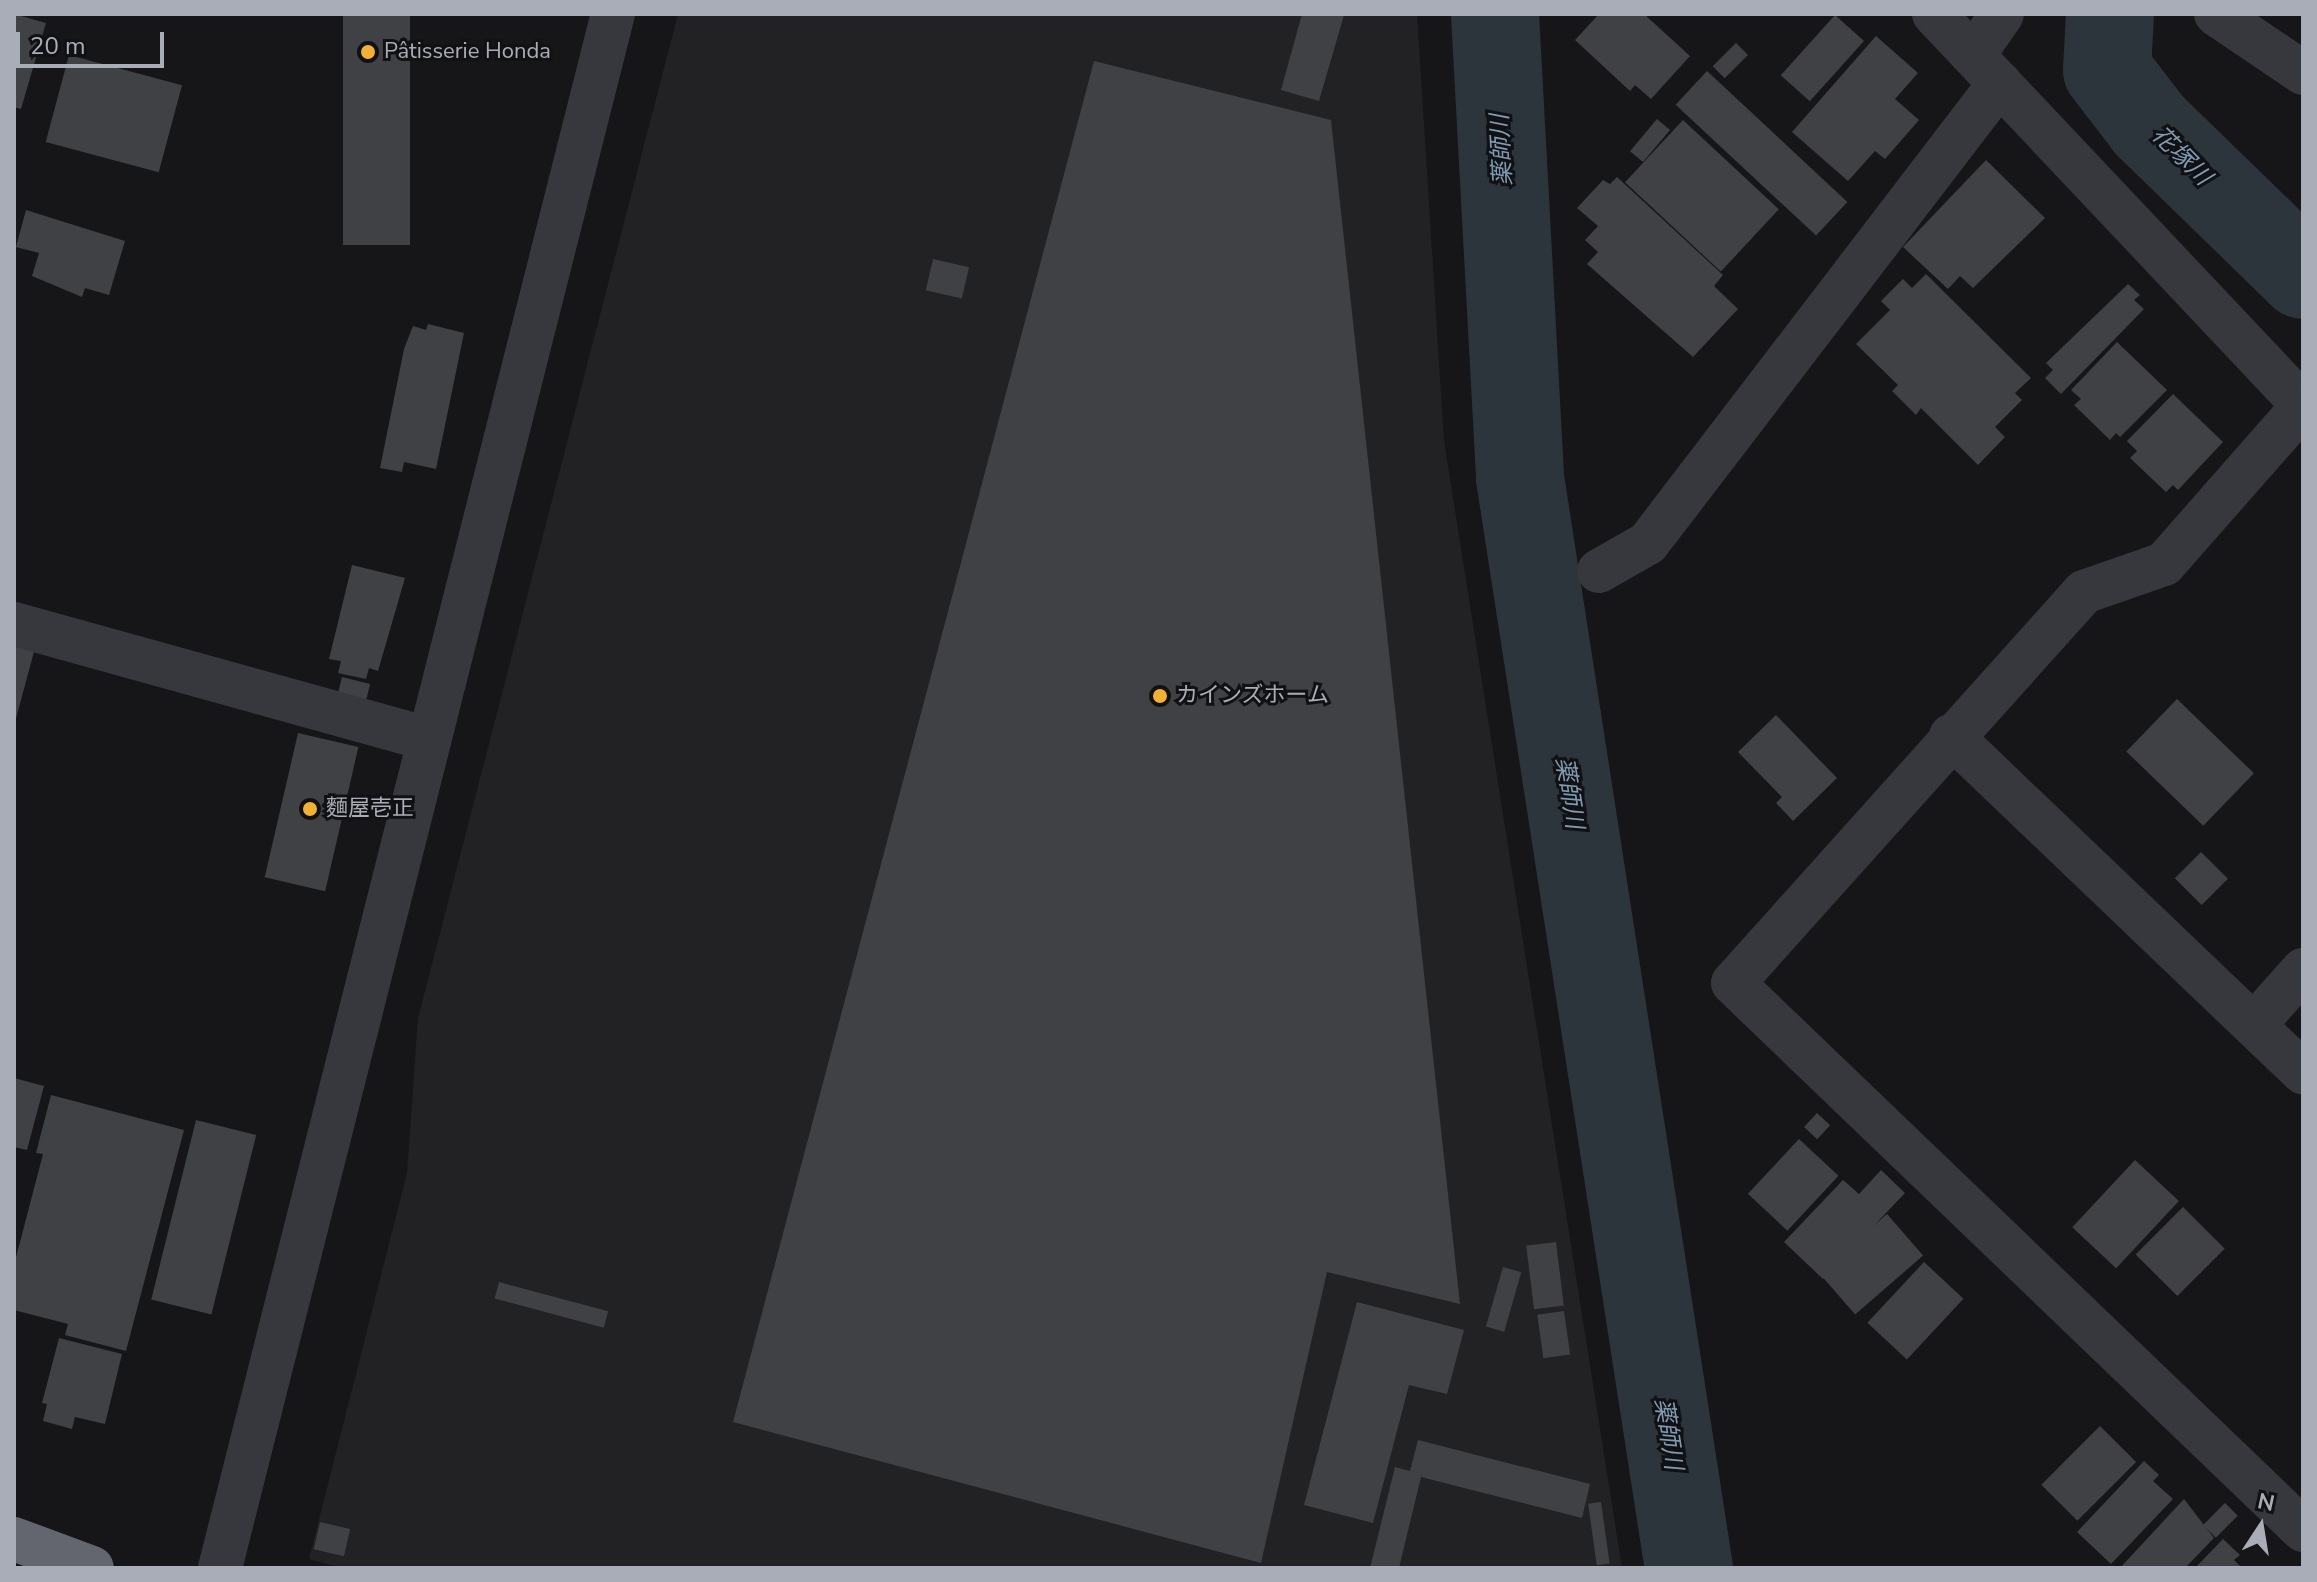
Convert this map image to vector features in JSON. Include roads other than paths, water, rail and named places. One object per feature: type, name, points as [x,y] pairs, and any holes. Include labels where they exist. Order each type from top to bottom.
[{"type":"highway","points":[[14,1539],[92,1568]]},
{"type":"street","points":[[220,1568],[613,14]]},
{"type":"street","points":[[1934,14],[2303,405],[2164,564],[2084,592],[1951,736],[1733,983],[2303,1530]]},
{"type":"street","points":[[1599,571],[1648,543],[1987,68],[2002,14]]},
{"type":"street","points":[[2216,14],[2303,73]]},
{"type":"street","points":[[14,624],[429,739]]},
{"type":"street","points":[[1951,736],[2303,1072]]},
{"type":"street","points":[[2254,1025],[2303,970]]},
{"type":"waterway","name":"薬師川","points":[[1495,14],[1520,478],[1689,1568]]},
{"type":"waterway","name":"花塚川","points":[[2110,14],[2107,70],[2149,125],[2303,275]]},
{"type":"place","name":"Pâtisserie Honda","points":[[368,52]]},
{"type":"place","name":"カインズホーム","points":[[1160,696]]},
{"type":"place","name":"麵屋壱正","points":[[310,809]]}]
